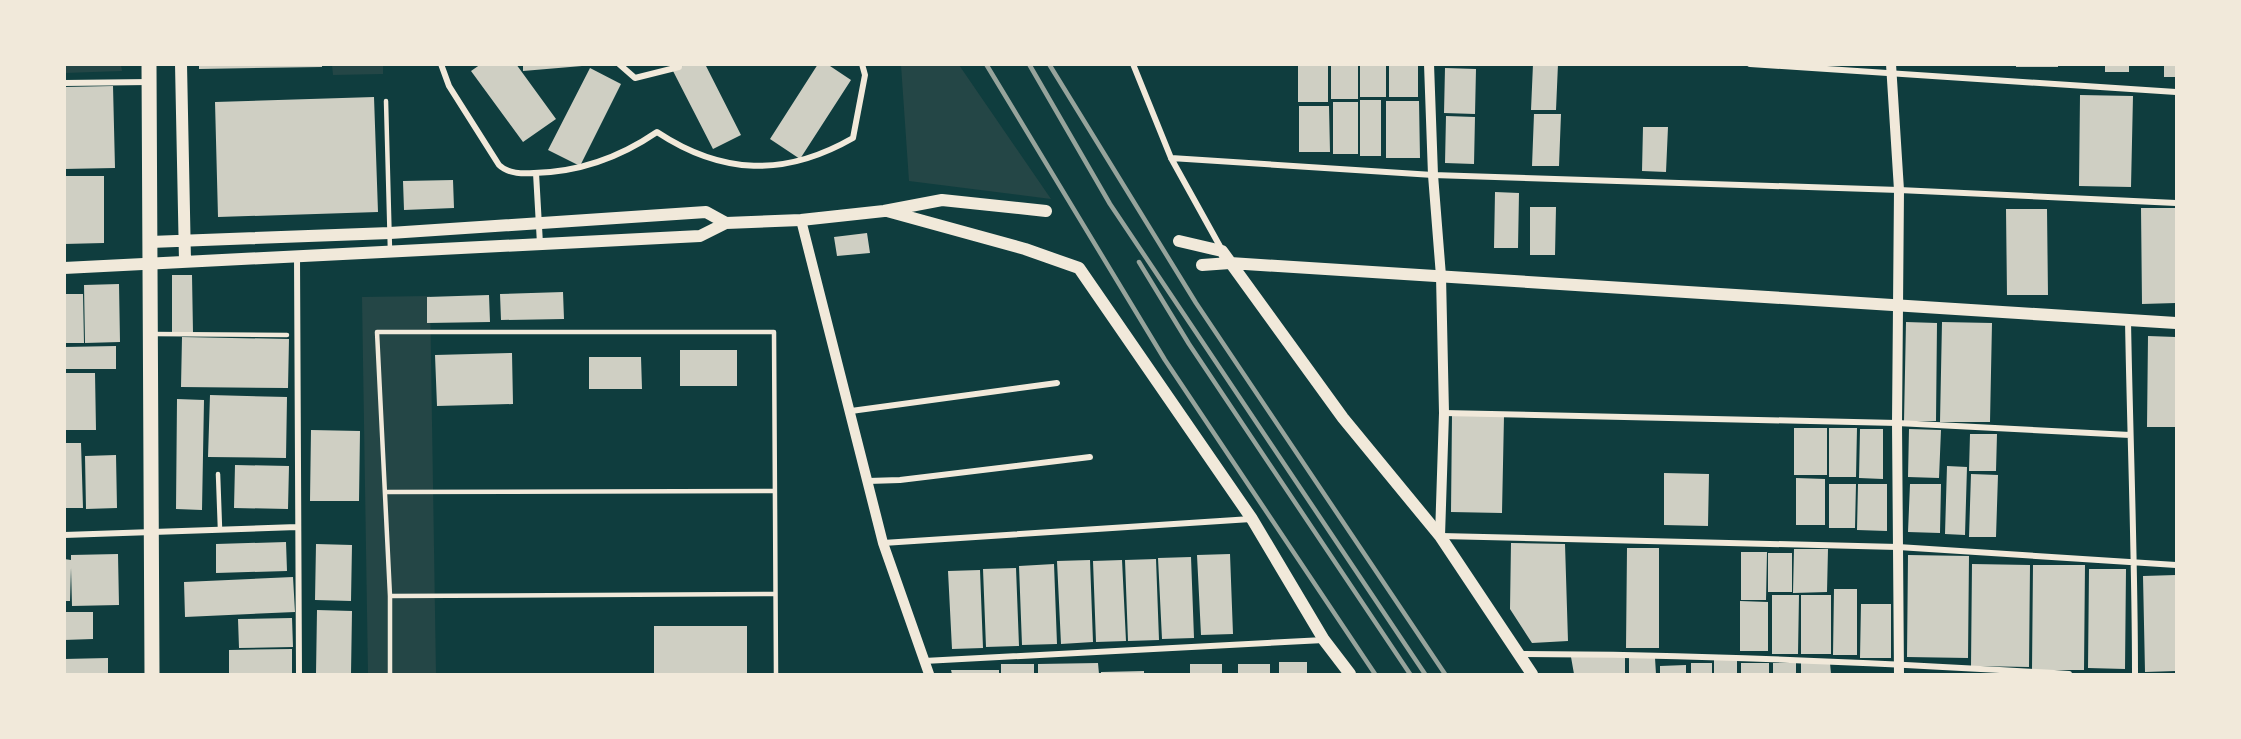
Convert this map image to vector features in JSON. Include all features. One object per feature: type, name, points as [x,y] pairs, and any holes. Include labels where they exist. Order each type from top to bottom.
[{"type":"main road","points":[[149,64],[152,675]]},
{"type":"main road","points":[[181,64],[185,261]]},
{"type":"main road","points":[[64,268],[700,236],[726,223],[801,220],[884,211],[942,200],[1046,211]]},
{"type":"main road","points":[[884,211],[1025,249],[1079,268],[1252,519],[1324,640],[1350,675]]},
{"type":"main road","points":[[150,242],[390,233],[706,212],[726,223]]},
{"type":"main road","points":[[1179,242],[1222,251],[1343,418],[1440,536],[1532,675]]},
{"type":"main road","points":[[1203,265],[1230,263],[2176,323]]},
{"type":"street","points":[[441,64],[449,86],[499,165],[507,172],[536,173],[597,164],[638,145],[657,132],[692,153],[732,164],[773,166],[815,157],[853,138],[865,75],[862,64]]},
{"type":"street","points":[[619,64],[635,78],[679,67],[679,64]]},
{"type":"street","points":[[1133,64],[1171,158],[1222,251]]},
{"type":"street","points":[[1429,64],[1433,175],[1441,276],[1444,412],[1440,536],[1898,547],[2176,565]]},
{"type":"street","points":[[1750,64],[1892,69],[2176,92]]},
{"type":"street","points":[[1892,69],[1899,190],[1897,423],[1899,669]]},
{"type":"street","points":[[64,82],[149,82]]},
{"type":"street","points":[[1171,158],[1433,175],[1899,190],[2176,204]]},
{"type":"street","points":[[536,173],[540,244]]},
{"type":"street","points":[[801,220],[884,543],[929,675]]},
{"type":"street","points":[[297,256],[299,675]]},
{"type":"street","points":[[2128,320],[2135,563],[2135,675]]},
{"type":"street","points":[[851,411],[1058,383]]},
{"type":"street","points":[[1444,412],[1897,423],[2130,435]]},
{"type":"street","points":[[868,481],[900,480],[1090,457]]},
{"type":"street","points":[[884,543],[1252,519]]},
{"type":"street","points":[[64,535],[297,527]]},
{"type":"street","points":[[924,661],[1324,640]]},
{"type":"street","points":[[1517,654],[1644,654],[1899,669],[2069,675]]},
{"type":"lane","points":[[386,101],[390,251]]},
{"type":"lane","points":[[390,675],[390,596],[377,332],[774,332],[776,675]]},
{"type":"lane","points":[[151,334],[287,335]]},
{"type":"lane","points":[[218,474],[220,529]]},
{"type":"lane","points":[[385,492],[775,491]]},
{"type":"lane","points":[[390,596],[775,594]]},
{"type":"shaded area","points":[[64,65],[121,65],[122,71],[65,73]]},
{"type":"shaded area","points":[[332,65],[383,65],[383,74],[333,75]]},
{"type":"shaded area","points":[[901,65],[959,65],[1051,199],[909,181]]},
{"type":"shaded area","points":[[430,296],[436,674],[368,674],[362,297]]},
{"type":"building","points":[[199,64],[322,64],[322,67],[199,69]]},
{"type":"building","points":[[481,64],[516,64],[556,119],[523,142],[471,71]]},
{"type":"building","points":[[523,64],[582,64],[582,66],[523,71]]},
{"type":"building","points":[[686,64],[705,64],[741,135],[713,149],[673,71]]},
{"type":"building","points":[[818,64],[827,64],[851,80],[800,159],[770,139]]},
{"type":"building","points":[[1298,64],[1328,64],[1328,102],[1298,102]]},
{"type":"building","points":[[1331,64],[1358,64],[1358,99],[1331,99]]},
{"type":"building","points":[[1360,64],[1386,64],[1386,97],[1360,97]]},
{"type":"building","points":[[1389,64],[1418,64],[1418,97],[1389,97]]},
{"type":"building","points":[[1533,64],[1558,64],[1556,110],[1531,110]]},
{"type":"building","points":[[2016,64],[2058,64],[2058,67],[2016,67]]},
{"type":"building","points":[[2105,64],[2129,64],[2129,72],[2105,72]]},
{"type":"building","points":[[2164,64],[2176,64],[2176,77],[2164,77]]},
{"type":"building","points":[[590,68],[621,84],[580,166],[548,150]]},
{"type":"building","points":[[1445,68],[1476,69],[1475,114],[1444,113]]},
{"type":"building","points":[[113,86],[115,168],[64,169],[64,87]]},
{"type":"building","points":[[2080,95],[2133,96],[2131,187],[2079,186]]},
{"type":"building","points":[[374,97],[378,212],[218,217],[215,102]]},
{"type":"building","points":[[1360,100],[1381,100],[1381,156],[1360,156]]},
{"type":"building","points":[[1386,101],[1419,101],[1420,158],[1386,158]]},
{"type":"building","points":[[1333,102],[1358,102],[1358,154],[1333,154]]},
{"type":"building","points":[[1299,106],[1329,106],[1330,152],[1299,152]]},
{"type":"building","points":[[1534,114],[1561,114],[1559,166],[1532,166]]},
{"type":"building","points":[[1446,116],[1475,117],[1474,164],[1445,163]]},
{"type":"building","points":[[1643,127],[1668,127],[1666,172],[1642,171]]},
{"type":"building","points":[[64,176],[104,176],[104,243],[64,244]]},
{"type":"building","points":[[453,180],[454,208],[404,210],[403,181]]},
{"type":"building","points":[[1495,192],[1519,193],[1518,248],[1494,248]]},
{"type":"building","points":[[1530,207],[1556,207],[1555,255],[1530,255]]},
{"type":"building","points":[[2141,208],[2176,208],[2176,303],[2142,304]]},
{"type":"building","points":[[2006,209],[2047,209],[2048,295],[2007,295]]},
{"type":"building","points":[[867,233],[870,253],[837,256],[834,237]]},
{"type":"building","points":[[172,275],[192,275],[193,333],[172,334]]},
{"type":"building","points":[[119,284],[120,342],[85,343],[84,285]]},
{"type":"building","points":[[563,292],[564,319],[501,320],[500,294]]},
{"type":"building","points":[[64,294],[83,294],[84,343],[64,343]]},
{"type":"building","points":[[489,295],[490,322],[427,323],[427,297]]},
{"type":"building","points":[[1906,322],[1937,323],[1936,421],[1904,421]]},
{"type":"building","points":[[1942,322],[1992,323],[1990,422],[1940,422]]},
{"type":"building","points":[[2148,336],[2176,337],[2176,427],[2147,427]]},
{"type":"building","points":[[182,337],[289,339],[288,388],[181,387]]},
{"type":"building","points":[[116,346],[116,369],[64,369],[64,347]]},
{"type":"building","points":[[680,350],[737,350],[737,386],[680,386]]},
{"type":"building","points":[[512,353],[513,404],[437,406],[435,355]]},
{"type":"building","points":[[589,357],[641,357],[642,389],[589,389]]},
{"type":"building","points":[[64,373],[95,373],[96,430],[64,430]]},
{"type":"building","points":[[210,395],[287,397],[286,458],[208,457]]},
{"type":"building","points":[[177,399],[204,400],[202,510],[176,509]]},
{"type":"building","points":[[1452,416],[1504,416],[1502,513],[1451,512]]},
{"type":"building","points":[[1794,428],[1827,428],[1827,475],[1794,475]]},
{"type":"building","points":[[1829,428],[1857,428],[1856,477],[1829,477]]},
{"type":"building","points":[[1860,429],[1883,429],[1883,479],[1859,478]]},
{"type":"building","points":[[1909,429],[1941,430],[1939,478],[1908,477]]},
{"type":"building","points":[[311,430],[360,431],[359,501],[310,501]]},
{"type":"building","points":[[1970,434],[1997,434],[1996,471],[1969,471]]},
{"type":"building","points":[[64,443],[81,443],[83,508],[64,508]]},
{"type":"building","points":[[116,455],[117,508],[86,509],[85,456]]},
{"type":"building","points":[[235,465],[289,466],[288,509],[234,508]]},
{"type":"building","points":[[1947,466],[1967,467],[1965,535],[1945,534]]},
{"type":"building","points":[[1664,473],[1709,474],[1708,526],[1664,525]]},
{"type":"building","points":[[1971,474],[1998,475],[1996,537],[1969,537]]},
{"type":"building","points":[[1796,478],[1825,479],[1825,525],[1796,525]]},
{"type":"building","points":[[1829,484],[1856,484],[1855,528],[1829,528]]},
{"type":"building","points":[[1858,484],[1887,484],[1887,531],[1857,530]]},
{"type":"building","points":[[1910,484],[1941,484],[1940,533],[1908,532]]},
{"type":"building","points":[[286,542],[287,571],[216,573],[216,544]]},
{"type":"building","points":[[1511,543],[1565,544],[1568,641],[1532,643],[1510,609]]},
{"type":"building","points":[[316,544],[352,545],[351,601],[315,600]]},
{"type":"building","points":[[1627,548],[1659,548],[1659,648],[1626,648]]},
{"type":"building","points":[[1794,549],[1828,549],[1827,592],[1793,593]]},
{"type":"building","points":[[1741,552],[1767,552],[1766,600],[1741,600]]},
{"type":"building","points":[[1768,553],[1792,553],[1792,592],[1768,592]]},
{"type":"building","points":[[118,554],[119,605],[72,606],[71,568],[70,601],[64,601],[64,559],[71,560],[71,555]]},
{"type":"building","points":[[1230,554],[1233,634],[1201,635],[1197,555]]},
{"type":"building","points":[[1908,555],[1969,556],[1968,658],[1907,657]]},
{"type":"building","points":[[1191,557],[1194,638],[1162,639],[1158,558]]},
{"type":"building","points":[[1156,559],[1159,640],[1128,641],[1125,560]]},
{"type":"building","points":[[1090,560],[1093,642],[1061,644],[1057,561]]},
{"type":"building","points":[[1122,560],[1126,641],[1096,642],[1093,561]]},
{"type":"building","points":[[1054,564],[1057,644],[1022,645],[1019,566]]},
{"type":"building","points":[[1972,564],[2030,565],[2029,667],[1971,666]]},
{"type":"building","points":[[2033,565],[2085,565],[2084,670],[2032,670]]},
{"type":"building","points":[[1016,568],[1019,646],[986,647],[983,569]]},
{"type":"building","points":[[2089,569],[2126,569],[2125,669],[2088,668]]},
{"type":"building","points":[[980,570],[983,648],[952,649],[948,571]]},
{"type":"building","points":[[2176,575],[2176,671],[2145,672],[2143,576]]},
{"type":"building","points":[[293,577],[295,612],[185,617],[184,582]]},
{"type":"building","points":[[1834,589],[1857,589],[1857,655],[1833,655]]},
{"type":"building","points":[[1772,595],[1799,595],[1798,654],[1772,654]]},
{"type":"building","points":[[1801,595],[1831,595],[1831,654],[1801,654]]},
{"type":"building","points":[[1740,601],[1768,602],[1768,651],[1740,651]]},
{"type":"building","points":[[1861,604],[1891,604],[1891,658],[1860,658]]},
{"type":"building","points":[[317,610],[352,611],[351,674],[316,674]]},
{"type":"building","points":[[64,612],[93,612],[93,639],[64,640]]},
{"type":"building","points":[[292,618],[293,647],[239,648],[238,619]]},
{"type":"building","points":[[654,626],[747,626],[747,674],[654,674]]},
{"type":"building","points":[[292,649],[292,674],[229,674],[229,650]]},
{"type":"building","points":[[1571,657],[1625,657],[1625,674],[1574,674]]},
{"type":"building","points":[[108,658],[108,674],[64,674],[64,659]]},
{"type":"building","points":[[1629,658],[1655,658],[1656,674],[1629,674]]},
{"type":"building","points":[[1714,658],[1737,658],[1737,674],[1714,674]]},
{"type":"building","points":[[1279,662],[1307,662],[1307,674],[1279,674]]},
{"type":"building","points":[[1098,663],[1099,674],[1038,674],[1038,664]]},
{"type":"building","points":[[1691,663],[1712,663],[1712,674],[1691,674]]},
{"type":"building","points":[[1741,663],[1769,663],[1769,674],[1741,674]]},
{"type":"building","points":[[1773,663],[1796,663],[1796,674],[1773,674]]},
{"type":"building","points":[[1801,663],[1830,663],[1831,674],[1801,674]]},
{"type":"building","points":[[1001,664],[1034,664],[1034,674],[1001,674]]},
{"type":"building","points":[[1190,664],[1222,664],[1222,674],[1190,674]]},
{"type":"building","points":[[1238,664],[1270,664],[1270,674],[1238,674]]},
{"type":"building","points":[[1686,665],[1686,674],[1660,674],[1660,666]]},
{"type":"building","points":[[951,670],[999,670],[999,674],[952,674]]},
{"type":"building","points":[[1144,671],[1144,674],[1101,674],[1101,672]]},
{"type":"railway","points":[[986,64],[1165,360],[1375,674]]},
{"type":"railway","points":[[1029,64],[1110,204],[1425,674]]},
{"type":"railway","points":[[1049,64],[1196,303],[1445,674]]},
{"type":"railway","points":[[1139,262],[1189,344],[1410,674]]}]
